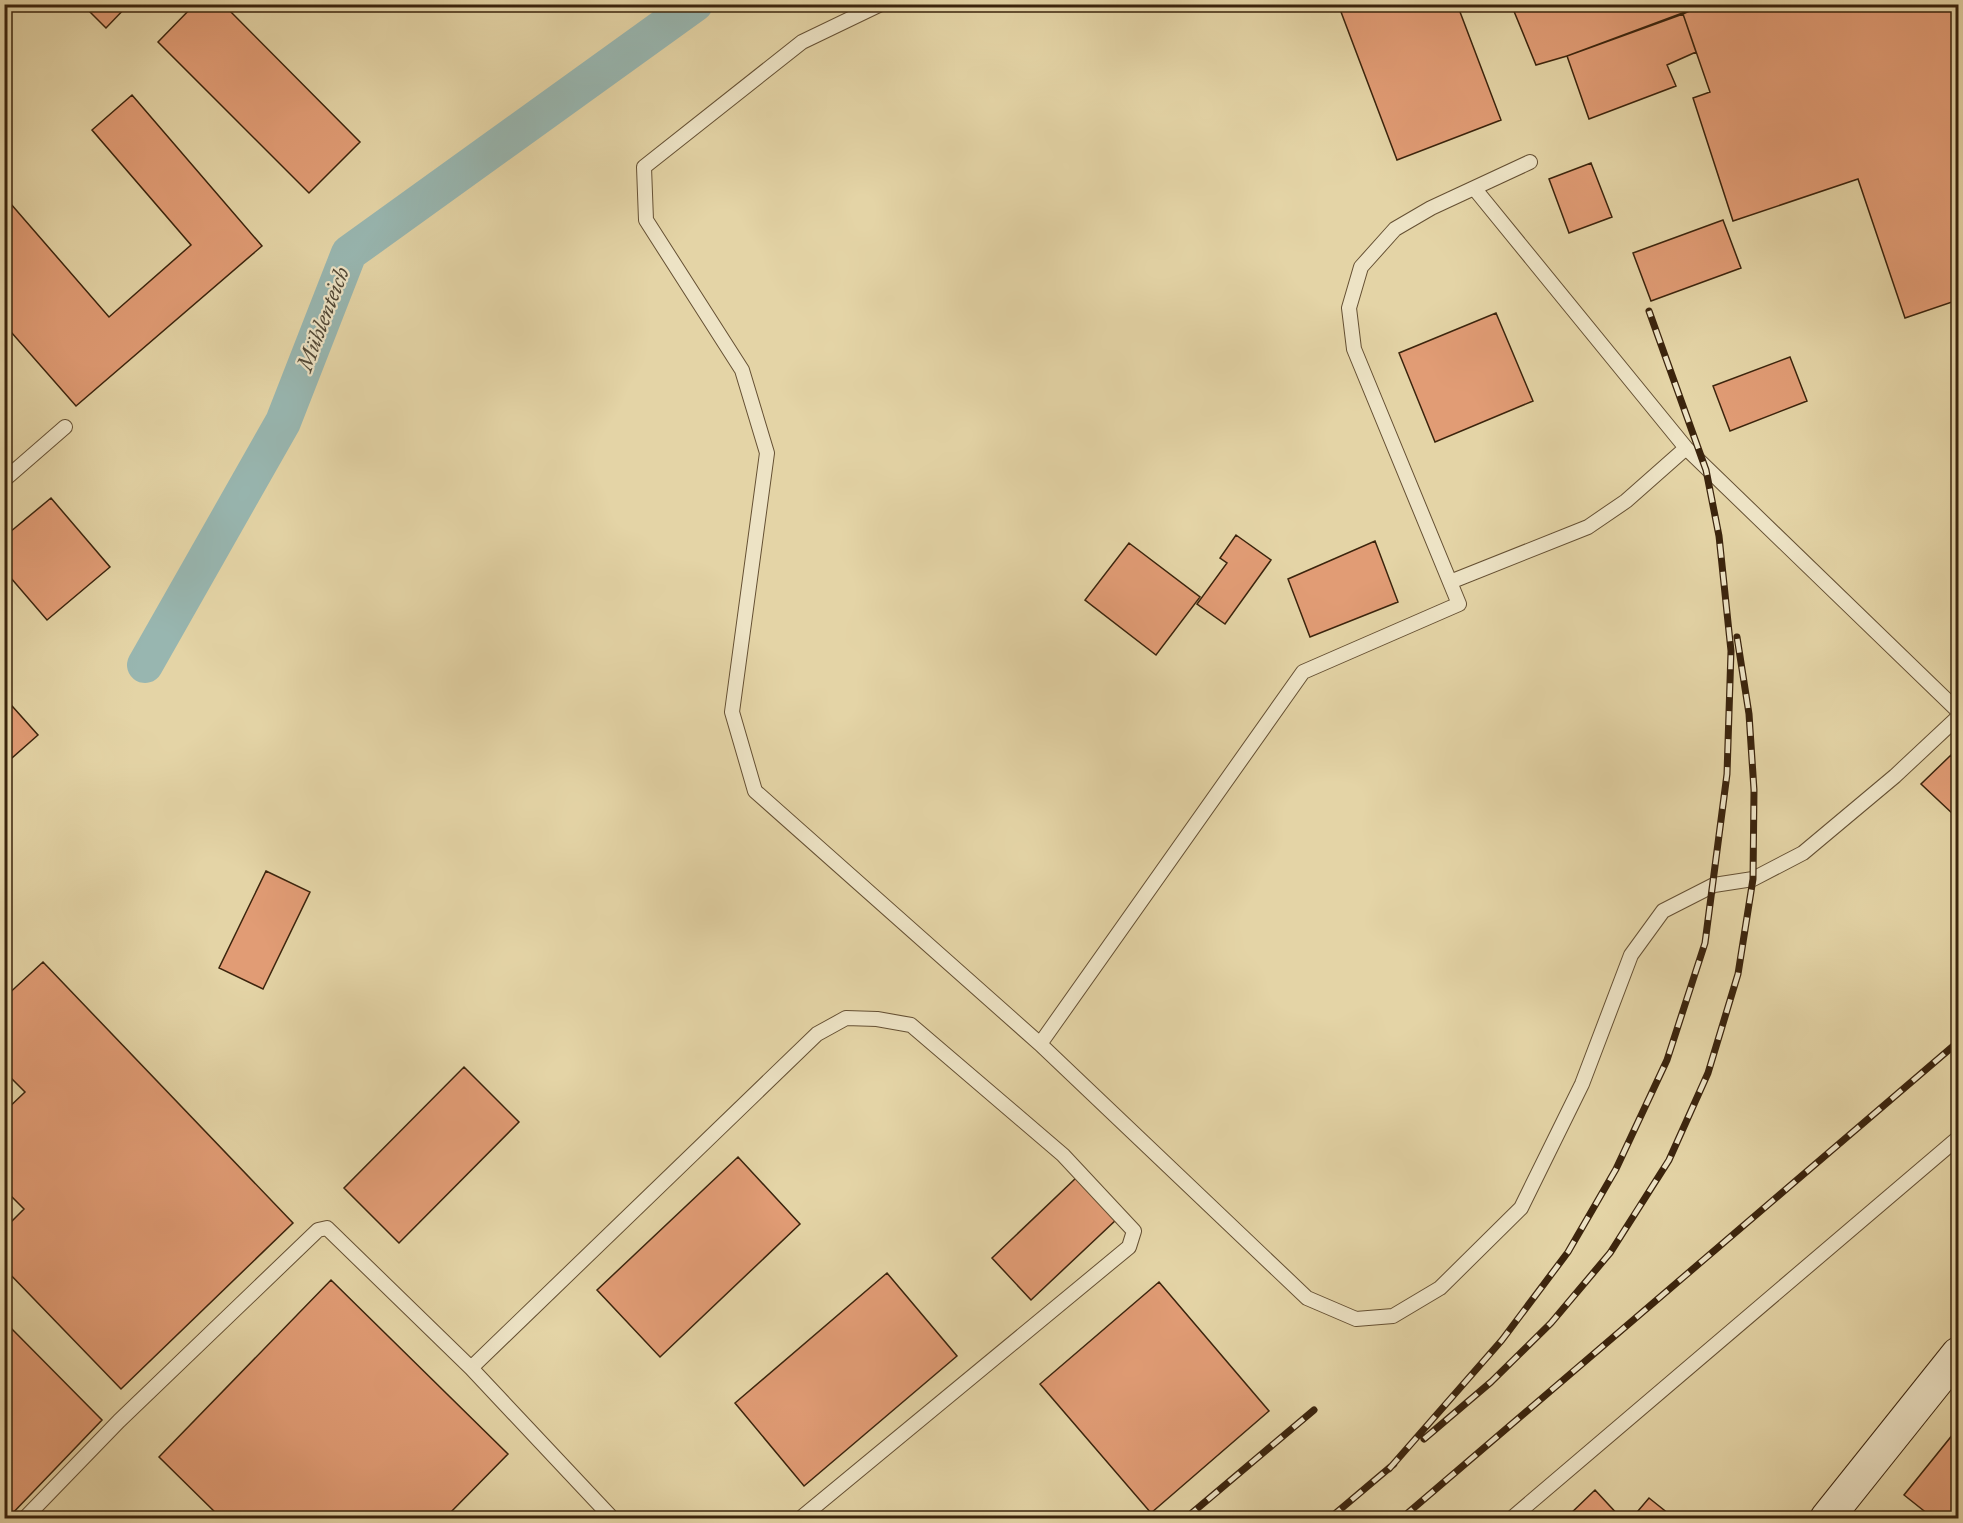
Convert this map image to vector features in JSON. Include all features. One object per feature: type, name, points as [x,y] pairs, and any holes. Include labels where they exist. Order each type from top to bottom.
[{"type":"main road","points":[[1827,1518],[1959,1354]]},
{"type":"lane","points":[[881,4],[802,42],[644,167],[646,220],[742,370],[767,453],[732,712],[755,791],[1040,1044],[1307,1298],[1356,1319],[1393,1316],[1440,1288],[1521,1208],[1582,1084],[1631,955],[1663,911],[1714,885],[1754,879],[1803,853],[1895,776],[1959,717]]},
{"type":"lane","points":[[1040,1044],[1303,672],[1459,604],[1354,349],[1349,308],[1361,267],[1395,229],[1431,208],[1530,162]]},
{"type":"lane","points":[[1474,188],[1706,470],[1959,711]]},
{"type":"lane","points":[[4,480],[65,427]]},
{"type":"lane","points":[[1450,582],[1588,527],[1626,501],[1686,448]]},
{"type":"lane","points":[[471,1368],[817,1034],[846,1018],[877,1019],[911,1025],[1063,1155],[1134,1231],[1129,1247],[801,1518]]},
{"type":"lane","points":[[1512,1518],[1959,1138]]},
{"type":"lane","points":[[25,1518],[119,1421],[318,1230],[327,1227],[471,1368],[612,1518]]},
{"type":"building","points":[[82,4],[129,4],[106,28]]},
{"type":"building","points":[[195,4],[223,4],[360,142],[309,193],[158,42]]},
{"type":"building","points":[[1338,4],[1457,4],[1501,120],[1397,160]]},
{"type":"building","points":[[1511,4],[1704,5],[1567,56],[1536,65]]},
{"type":"building","points":[[1704,4],[1958,4],[1958,300],[1905,318],[1858,179],[1733,221],[1693,98],[1710,92],[1683,14]]},
{"type":"building","points":[[1683,14],[1696,52],[1667,65],[1676,86],[1589,119],[1567,56]]},
{"type":"building","points":[[132,95],[262,246],[76,406],[4,324],[4,196],[109,317],[191,245],[92,130]]},
{"type":"building","points":[[1591,163],[1612,217],[1569,233],[1549,179]]},
{"type":"building","points":[[1723,220],[1741,268],[1651,301],[1633,253]]},
{"type":"building","points":[[1496,313],[1533,401],[1435,442],[1399,353]]},
{"type":"building","points":[[1790,357],[1807,401],[1730,431],[1713,386]]},
{"type":"building","points":[[51,498],[110,567],[47,620],[4,570],[4,537]]},
{"type":"building","points":[[1236,535],[1271,560],[1225,624],[1197,604],[1227,563],[1220,558]]},
{"type":"building","points":[[1375,541],[1398,602],[1310,637],[1288,579]]},
{"type":"building","points":[[1129,543],[1200,597],[1156,655],[1085,600]]},
{"type":"building","points":[[4,697],[38,735],[4,765]]},
{"type":"building","points":[[1951,755],[1958,762],[1958,811],[1954,815],[1921,784]]},
{"type":"building","points":[[266,871],[310,892],[263,989],[219,968]]},
{"type":"building","points":[[43,962],[293,1223],[121,1389],[4,1268],[4,1229],[24,1209],[4,1189],[4,1112],[25,1092],[4,1071],[4,998]]},
{"type":"building","points":[[464,1067],[519,1122],[399,1243],[344,1188]]},
{"type":"building","points":[[738,1157],[800,1224],[660,1357],[597,1290]]},
{"type":"building","points":[[1077,1177],[1117,1219],[1031,1300],[992,1258]]},
{"type":"building","points":[[887,1273],[957,1356],[804,1486],[735,1403]]},
{"type":"building","points":[[331,1280],[508,1454],[445,1518],[221,1518],[159,1457]]},
{"type":"building","points":[[1159,1282],[1269,1411],[1151,1513],[1040,1384]]},
{"type":"building","points":[[4,1321],[102,1420],[8,1518],[4,1518]]},
{"type":"building","points":[[1958,1428],[1958,1518],[1933,1518],[1904,1495]]},
{"type":"building","points":[[1595,1490],[1621,1518],[1566,1518]]},
{"type":"building","points":[[1649,1498],[1674,1518],[1632,1518]]},
{"type":"waterway","name":"Mühlenteich","points":[[145,665],[283,422],[349,253],[695,4]]},
{"type":"railway","points":[[1389,1469],[1502,1340],[1568,1252],[1616,1169],[1667,1060],[1705,943],[1727,774],[1731,651],[1719,536],[1706,470],[1649,311]]},
{"type":"railway","points":[[1424,1439],[1491,1382],[1551,1323],[1610,1253],[1669,1160],[1708,1073],[1738,974],[1753,879],[1754,790],[1749,714],[1737,637]]},
{"type":"railway","points":[[1402,1518],[1958,1042]]},
{"type":"railway","points":[[1186,1518],[1314,1410]]},
{"type":"railway","points":[[1330,1518],[1394,1464]]}]
